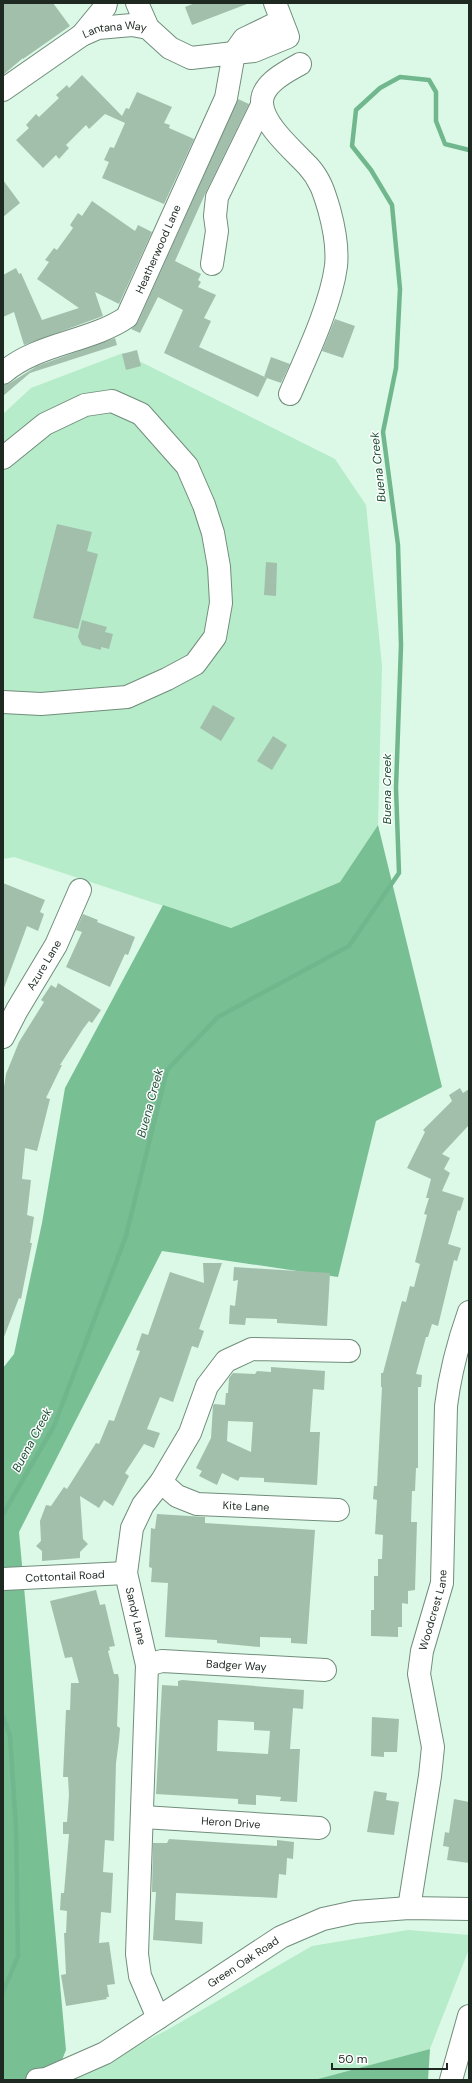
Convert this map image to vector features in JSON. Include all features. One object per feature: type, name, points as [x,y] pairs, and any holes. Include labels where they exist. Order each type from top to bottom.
[{"type":"street","points":[[82,35],[105,7],[106,3]]},
{"type":"street","points":[[137,3],[148,28]]},
{"type":"street","points":[[212,264],[217,231],[215,216],[216,197],[262,105],[264,92],[270,85],[301,67],[281,20],[244,38],[234,53]]},
{"type":"street","name":"Lantana Way","points":[[3,90],[82,35],[98,28],[132,25],[148,28],[170,48],[191,58],[234,53]]},
{"type":"street","name":"Heatherwood Lane","points":[[3,373],[45,350],[115,325],[127,317],[226,98],[234,53]]},
{"type":"street","points":[[262,105],[271,126],[318,178],[328,205],[334,234],[336,265],[330,294],[290,394]]},
{"type":"street","points":[[3,458],[45,424],[85,404],[112,401],[140,414],[187,466],[204,505],[213,533],[219,567],[221,603],[215,637],[195,664],[168,679],[127,697],[42,704],[3,702]]},
{"type":"street","name":"Azure Lane","points":[[3,1037],[10,1007],[56,945],[80,890]]},
{"type":"street","name":"Woodcrest Lane","points":[[409,1908],[430,1776],[432,1754],[429,1724],[419,1674],[422,1651],[442,1583],[446,1406],[448,1385],[469,1312]]},
{"type":"street","name":"Sandy Lane","points":[[158,2018],[140,1976],[137,1954],[148,1664],[126,1573],[132,1528],[143,1505],[161,1482],[190,1432],[207,1386],[226,1361],[252,1349],[349,1351]]},
{"type":"street","name":"Kite Lane","points":[[161,1482],[177,1496],[197,1504],[338,1510]]},
{"type":"street","name":"Cottontail Road","points":[[5,1579],[126,1573]]},
{"type":"street","name":"Badger Way","points":[[148,1664],[162,1661],[325,1670]]},
{"type":"street","name":"Heron Drive","points":[[143,1817],[319,1828]]},
{"type":"street","name":"Green Oak Road","points":[[38,2080],[46,2079],[105,2053],[282,1937],[323,1919],[355,1912],[409,1908],[469,1909]]},
{"type":"street","points":[[450,2080],[469,2016]]},
{"type":"green space","points":[[123,353],[335,459],[366,505],[382,666],[378,825],[340,882],[231,928],[14,857],[3,859],[3,414],[31,388]]},
{"type":"green space","points":[[378,825],[442,1087],[376,1121],[338,1277],[162,1251],[19,1532],[66,2050],[54,2080],[3,2080],[3,1368],[14,1354],[42,1223],[65,1088],[163,905],[231,928],[340,882]]},
{"type":"green space","points":[[408,1930],[469,1935],[469,1949],[430,2049],[314,2080],[71,2080],[167,2030],[312,1946]]},
{"type":"green space","points":[[430,2049],[428,2080],[314,2080]]},
{"type":"building","points":[[3,3],[53,3],[70,26],[23,58],[3,75]]},
{"type":"building","points":[[195,3],[247,4],[192,25],[185,7]]},
{"type":"building","points":[[82,75],[122,116],[126,108],[129,109],[137,92],[172,107],[164,123],[170,125],[169,128],[194,139],[164,204],[102,178],[109,162],[104,160],[110,147],[114,148],[125,123],[105,114],[89,129],[86,125],[66,145],[69,148],[59,159],[56,155],[43,168],[16,140],[29,128],[26,125],[36,114],[39,117],[59,98],[56,95],[67,85],[69,88]]},
{"type":"building","points":[[238,99],[249,104],[206,192],[175,261],[201,274],[198,280],[201,282],[198,287],[216,295],[204,318],[211,321],[199,347],[267,378],[258,397],[164,353],[183,310],[158,297],[140,333],[131,329],[138,322]]},
{"type":"building","points":[[3,180],[20,203],[3,217]]},
{"type":"building","points":[[92,201],[135,231],[138,225],[152,232],[119,304],[95,292],[103,316],[24,345],[14,312],[3,317],[3,275],[16,268],[19,274],[21,273],[42,320],[79,308],[37,279],[49,262],[45,260],[54,248],[57,250],[73,228],[70,225],[78,213],[82,216]]},
{"type":"building","points":[[335,319],[355,326],[343,358],[322,351]]},
{"type":"building","points":[[115,338],[117,345],[30,373],[3,396],[3,385],[10,383],[37,366]]},
{"type":"building","points":[[137,350],[141,366],[126,370],[122,354]]},
{"type":"building","points":[[271,357],[290,364],[281,383],[264,377]]},
{"type":"building","points":[[57,524],[92,532],[87,551],[98,554],[78,629],[33,618]]},
{"type":"building","points":[[266,562],[277,563],[276,596],[264,595]]},
{"type":"building","points":[[82,620],[107,627],[105,632],[113,634],[109,649],[101,647],[101,650],[82,645],[78,637]]},
{"type":"building","points":[[213,705],[235,718],[221,741],[200,728]]},
{"type":"building","points":[[273,736],[287,745],[272,770],[257,761]]},
{"type":"building","points":[[3,883],[45,900],[40,912],[44,914],[38,931],[27,926],[4,988]]},
{"type":"building","points":[[83,914],[98,920],[97,922],[135,937],[128,955],[125,954],[110,987],[66,967],[82,932],[76,930]]},
{"type":"building","points":[[58,983],[101,1010],[92,1023],[89,1021],[83,1029],[60,1065],[62,1065],[46,1098],[50,1099],[37,1151],[25,1148],[22,1179],[31,1180],[27,1215],[34,1217],[30,1243],[32,1243],[21,1299],[19,1298],[4,1337],[3,1093],[6,1074],[19,1042],[44,1002],[41,1000],[51,985],[56,988]]},
{"type":"building","points":[[460,1088],[463,1093],[469,1089],[469,1125],[442,1154],[450,1158],[444,1169],[450,1173],[442,1191],[464,1198],[460,1211],[458,1210],[448,1244],[461,1248],[457,1261],[454,1260],[438,1326],[432,1324],[428,1337],[426,1337],[416,1374],[422,1375],[421,1387],[418,1387],[418,1468],[416,1468],[415,1491],[412,1491],[411,1522],[417,1522],[415,1590],[408,1591],[408,1604],[402,1603],[402,1627],[398,1627],[398,1637],[371,1636],[371,1610],[374,1610],[374,1576],[378,1576],[378,1559],[382,1559],[383,1535],[375,1534],[377,1500],[373,1499],[374,1486],[377,1486],[382,1387],[381,1373],[383,1373],[402,1301],[406,1302],[410,1286],[414,1287],[420,1264],[415,1262],[427,1215],[424,1214],[429,1198],[426,1198],[431,1179],[407,1168],[425,1132],[423,1130],[452,1101],[449,1095]]},
{"type":"building","points":[[203,1263],[222,1263],[199,1329],[204,1331],[198,1348],[192,1346],[173,1402],[160,1397],[147,1429],[160,1433],[154,1448],[144,1444],[125,1473],[129,1476],[113,1506],[104,1500],[99,1508],[80,1496],[83,1539],[88,1544],[80,1552],[80,1558],[42,1561],[42,1551],[36,1546],[41,1541],[40,1521],[46,1505],[51,1506],[64,1487],[67,1489],[96,1443],[99,1444],[109,1420],[114,1421],[140,1351],[136,1350],[142,1333],[148,1335],[170,1272],[204,1283]]},
{"type":"building","points":[[234,1267],[330,1273],[327,1326],[277,1323],[277,1319],[246,1318],[245,1325],[229,1324],[230,1305],[235,1306],[238,1280],[233,1281]]},
{"type":"building","points":[[271,1367],[325,1371],[324,1390],[313,1389],[310,1432],[320,1432],[317,1485],[264,1482],[264,1478],[240,1477],[238,1481],[222,1473],[217,1485],[199,1476],[202,1471],[196,1468],[211,1438],[213,1406],[214,1404],[225,1405],[226,1393],[228,1393],[229,1378],[233,1373],[255,1374],[257,1371],[271,1372]],"holes":[[[228,1421],[253,1422],[251,1452],[227,1441]]]},
{"type":"building","points":[[157,1514],[205,1517],[205,1523],[315,1530],[307,1644],[291,1643],[291,1638],[260,1637],[260,1647],[217,1643],[217,1640],[165,1637],[168,1583],[151,1582],[152,1568],[149,1567],[151,1528],[155,1529]]},
{"type":"building","points":[[96,1590],[100,1605],[105,1604],[115,1646],[109,1647],[110,1650],[108,1651],[114,1674],[118,1674],[119,1679],[117,1726],[120,1728],[116,1763],[114,1841],[105,1840],[103,1872],[113,1873],[111,1913],[101,1912],[99,1943],[109,1942],[115,1984],[107,1985],[109,1997],[106,1997],[107,1999],[66,2006],[61,1975],[66,1974],[64,1933],[66,1933],[67,1911],[60,1910],[61,1893],[64,1893],[69,1834],[63,1834],[63,1822],[67,1822],[69,1795],[68,1777],[63,1777],[66,1710],[70,1710],[71,1683],[79,1683],[72,1657],[65,1658],[50,1601]]},
{"type":"building","points":[[182,1680],[304,1690],[303,1709],[293,1708],[290,1749],[300,1749],[297,1802],[280,1801],[281,1797],[256,1795],[256,1805],[238,1804],[238,1799],[156,1794],[162,1685],[178,1686],[178,1681]],"holes":[[[218,1720],[254,1722],[254,1730],[270,1731],[268,1754],[217,1751]]]},
{"type":"building","points":[[372,1717],[399,1719],[397,1752],[384,1752],[384,1757],[371,1756]]},
{"type":"building","points":[[374,1791],[387,1793],[386,1800],[399,1802],[394,1835],[367,1832]]},
{"type":"building","points":[[454,1799],[469,1802],[469,1863],[447,1860],[449,1847],[443,1846],[445,1832],[449,1833]]},
{"type":"building","points":[[169,1839],[277,1846],[277,1840],[294,1842],[293,1859],[287,1858],[286,1875],[279,1874],[277,1898],[176,1893],[175,1920],[203,1922],[202,1944],[153,1940],[156,1892],[152,1892],[153,1843],[167,1843]]},
{"type":"waterway","name":"Buena Creek","points":[[3,1514],[54,1426],[126,1236],[167,1070],[218,1017],[349,946],[399,873],[396,788],[401,645],[398,545],[383,432],[396,368],[400,289],[392,205],[371,170],[352,146],[356,110],[380,88],[400,77],[429,80],[436,92],[436,121],[445,144],[469,150]]},
{"type":"waterway","name":"Buena Creek","points":[[3,1716],[10,1736],[16,1829],[18,1956],[3,1992]]}]
